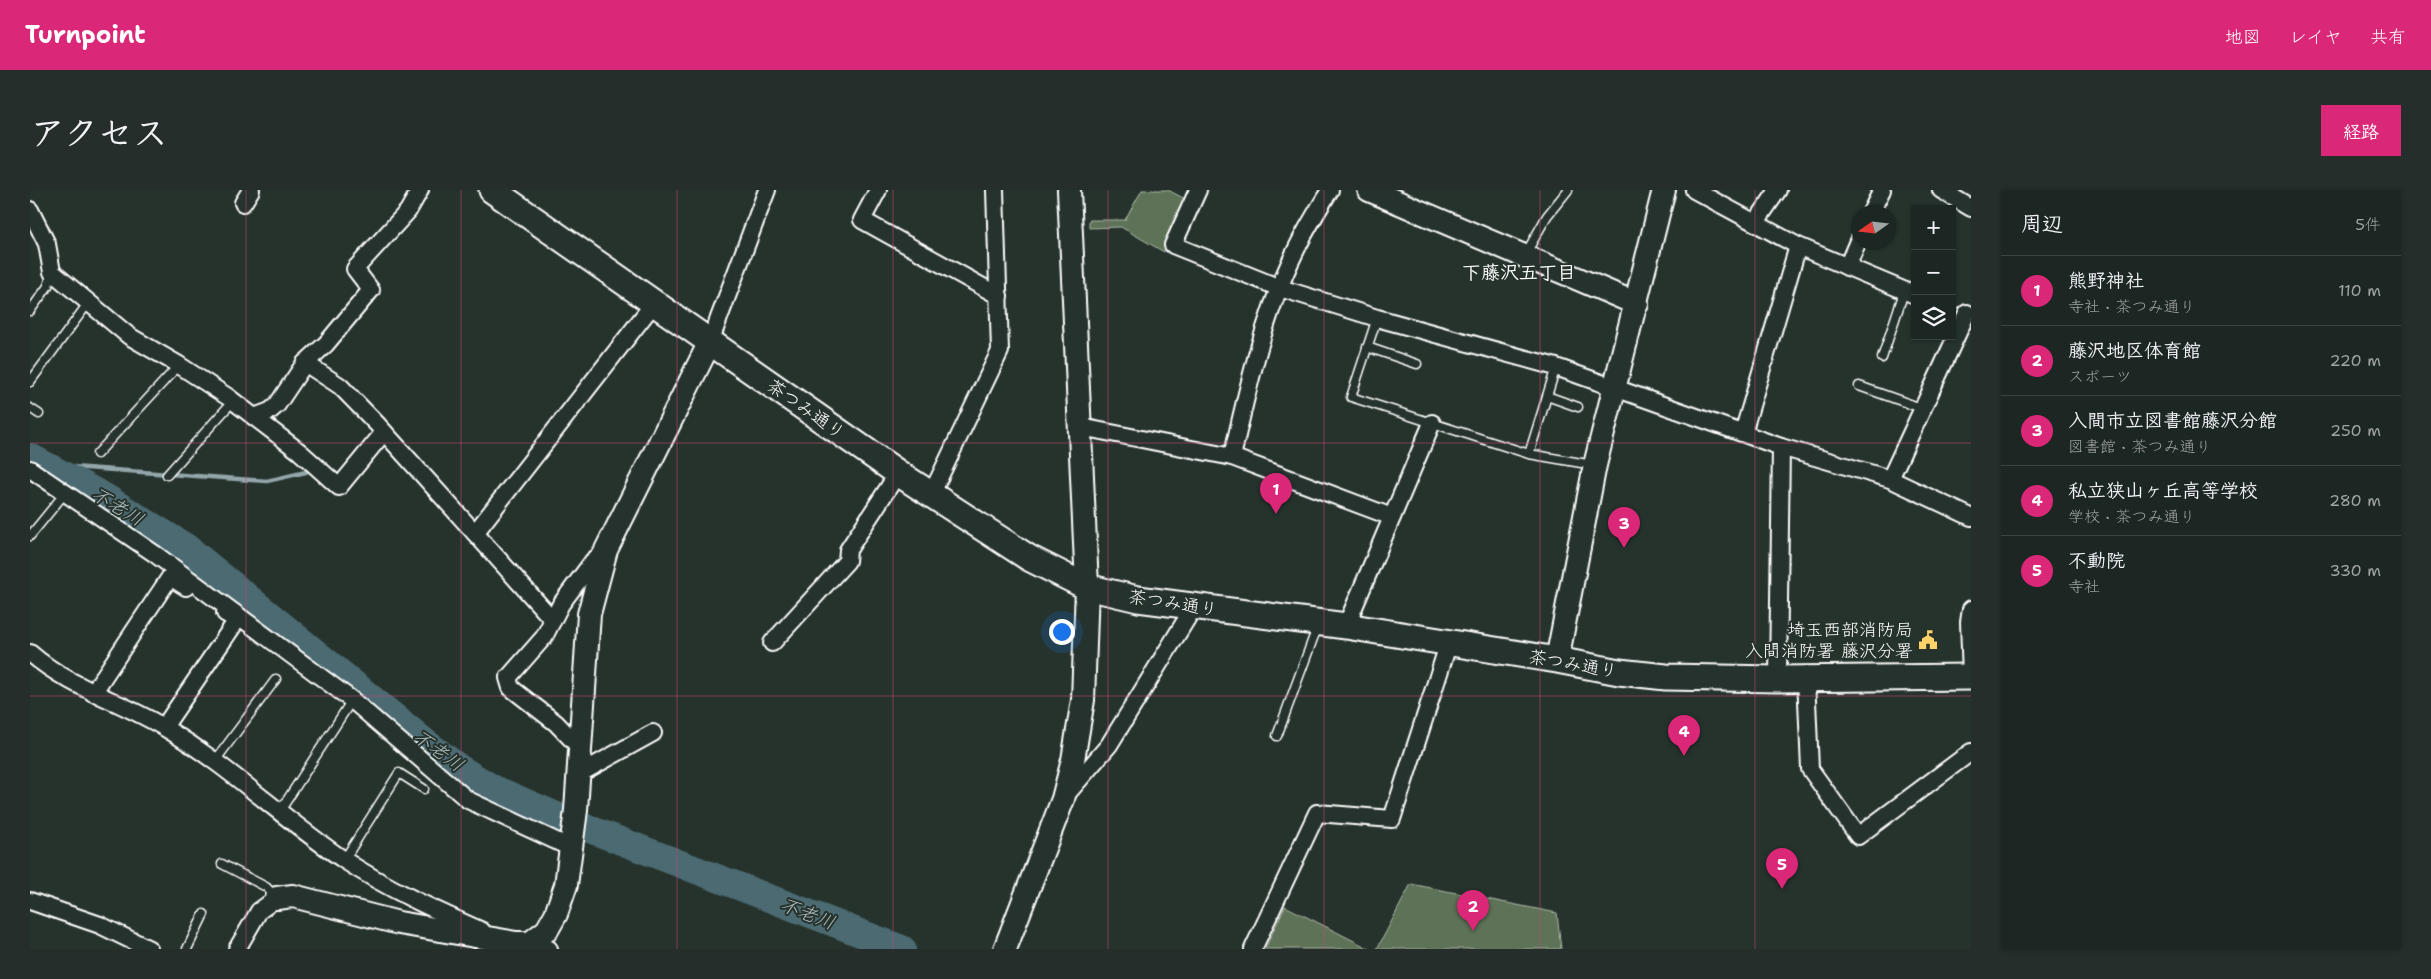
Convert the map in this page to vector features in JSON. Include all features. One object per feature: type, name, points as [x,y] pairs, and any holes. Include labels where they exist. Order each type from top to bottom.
[{"type":"main road","name":"茶つみ通り","points":[[492,190],[931,495],[1029,558],[1088,587],[1138,598],[1194,607],[1346,626],[1557,660],[1618,672],[1666,677],[1778,679],[1971,677]]},
{"type":"street","points":[[254,417],[270,411],[277,405],[305,363],[326,344],[370,290],[355,269],[408,211],[420,190]]},
{"type":"street","points":[[238,949],[259,912],[277,898],[293,896],[399,923],[540,946],[556,914],[566,885],[576,810],[589,614],[606,550],[710,342],[767,190]]},
{"type":"street","points":[[878,190],[862,220],[999,296]]},
{"type":"street","points":[[931,495],[1000,351],[995,190]]},
{"type":"street","points":[[1005,949],[1063,799],[1073,760],[1082,700],[1088,587],[1069,190]]},
{"type":"street","points":[[1198,190],[1173,245],[1280,288],[1377,318],[1556,367],[1781,447],[1890,479],[1971,517]]},
{"type":"street","points":[[1232,457],[1251,376],[1280,288],[1296,250],[1330,190]]},
{"type":"street","points":[[1370,190],[1637,304]]},
{"type":"street","points":[[1557,660],[1595,465],[1637,304],[1664,190]]},
{"type":"street","points":[[1694,190],[1798,246],[1910,293]]},
{"type":"street","points":[[1756,222],[1778,190]]},
{"type":"street","points":[[1874,205],[1882,190]]},
{"type":"street","points":[[1941,190],[1971,208]]},
{"type":"street","points":[[30,210],[47,244],[52,272],[129,336],[179,365],[233,401],[300,452],[340,487],[384,432]]},
{"type":"street","points":[[1743,433],[1798,246]]},
{"type":"street","points":[[1847,267],[1854,250]]},
{"type":"street","points":[[475,533],[654,303]]},
{"type":"street","points":[[1890,479],[1924,409],[1963,312]]},
{"type":"street","points":[[305,363],[340,386],[384,432],[553,620]]},
{"type":"street","points":[[1346,626],[1432,423]]},
{"type":"street","points":[[1081,427],[1232,457],[1392,517]]},
{"type":"street","points":[[1778,679],[1781,447]]},
{"type":"street","points":[[30,469],[155,554],[352,700],[468,800],[571,848]]},
{"type":"street","points":[[772,644],[847,561],[848,550],[898,473]]},
{"type":"street","points":[[581,749],[556,723],[511,688],[508,678],[544,637],[560,604],[594,560],[606,550]]},
{"type":"street","points":[[93,693],[170,577],[237,620],[164,727]]},
{"type":"street","points":[[1063,799],[1110,745],[1194,607]]},
{"type":"street","points":[[1971,609],[1969,622],[1971,677]]},
{"type":"street","points":[[1253,949],[1318,813],[1392,819],[1449,642]]},
{"type":"street","points":[[30,653],[93,693],[164,727],[215,761],[344,860],[398,893],[502,940]]},
{"type":"street","points":[[1806,678],[1810,769],[1858,836],[1971,752]]},
{"type":"street","points":[[579,774],[653,733]]},
{"type":"street","points":[[30,901],[100,925],[148,949]]},
{"type":"lane","points":[[1524,257],[1548,216],[1568,190]]},
{"type":"lane","points":[[30,311],[48,286],[52,272]]},
{"type":"lane","points":[[1882,358],[1910,293]]},
{"type":"lane","points":[[30,382],[89,302]]},
{"type":"lane","points":[[1377,318],[1351,397],[1529,454],[1595,465]]},
{"type":"lane","points":[[1367,347],[1417,364]]},
{"type":"lane","points":[[97,454],[179,365]]},
{"type":"lane","points":[[1529,454],[1556,367]]},
{"type":"lane","points":[[1859,386],[1924,409]]},
{"type":"lane","points":[[1547,396],[1578,407]]},
{"type":"lane","points":[[167,475],[233,401]]},
{"type":"lane","points":[[30,408],[39,414]]},
{"type":"lane","points":[[30,536],[65,492]]},
{"type":"lane","points":[[1277,736],[1319,623]]},
{"type":"lane","points":[[215,761],[276,679]]},
{"type":"lane","points":[[280,811],[352,700]]},
{"type":"lane","points":[[344,860],[399,773],[424,789]]},
{"type":"lane","points":[[222,864],[266,887],[277,898]]},
{"type":"lane","points":[[188,949],[204,914]]},
{"type":"green space","points":[[1142,190],[1168,190],[1185,199],[1164,252],[1121,227],[1089,228],[1089,220],[1125,220]]},
{"type":"green space","points":[[1411,884],[1557,913],[1561,949],[1377,949]]},
{"type":"green space","points":[[1285,906],[1370,949],[1265,949]]},
{"type":"waterway","name":"不老川","points":[[30,457],[103,496],[187,548],[426,743],[459,768],[492,788],[566,820],[902,949]]},
{"type":"waterway","points":[[49,468],[59,466],[267,481],[306,472]]},
{"type":"place","name":"熊野神社","points":[[1276,514]]},
{"type":"place","name":"入間市立図書館藤沢分館","points":[[1624,548]]},
{"type":"place","name":"埼玉西部消防局 入間消防署 藤沢分署","points":[[1928,640]]},
{"type":"place","name":"私立狭山ヶ丘高等学校","points":[[1684,756]]},
{"type":"place","name":"不動院","points":[[1782,889]]},
{"type":"place","name":"藤沢地区体育館","points":[[1473,931]]},
{"type":"district","name":"下藤沢五丁目","points":[[1519,272]]}]
